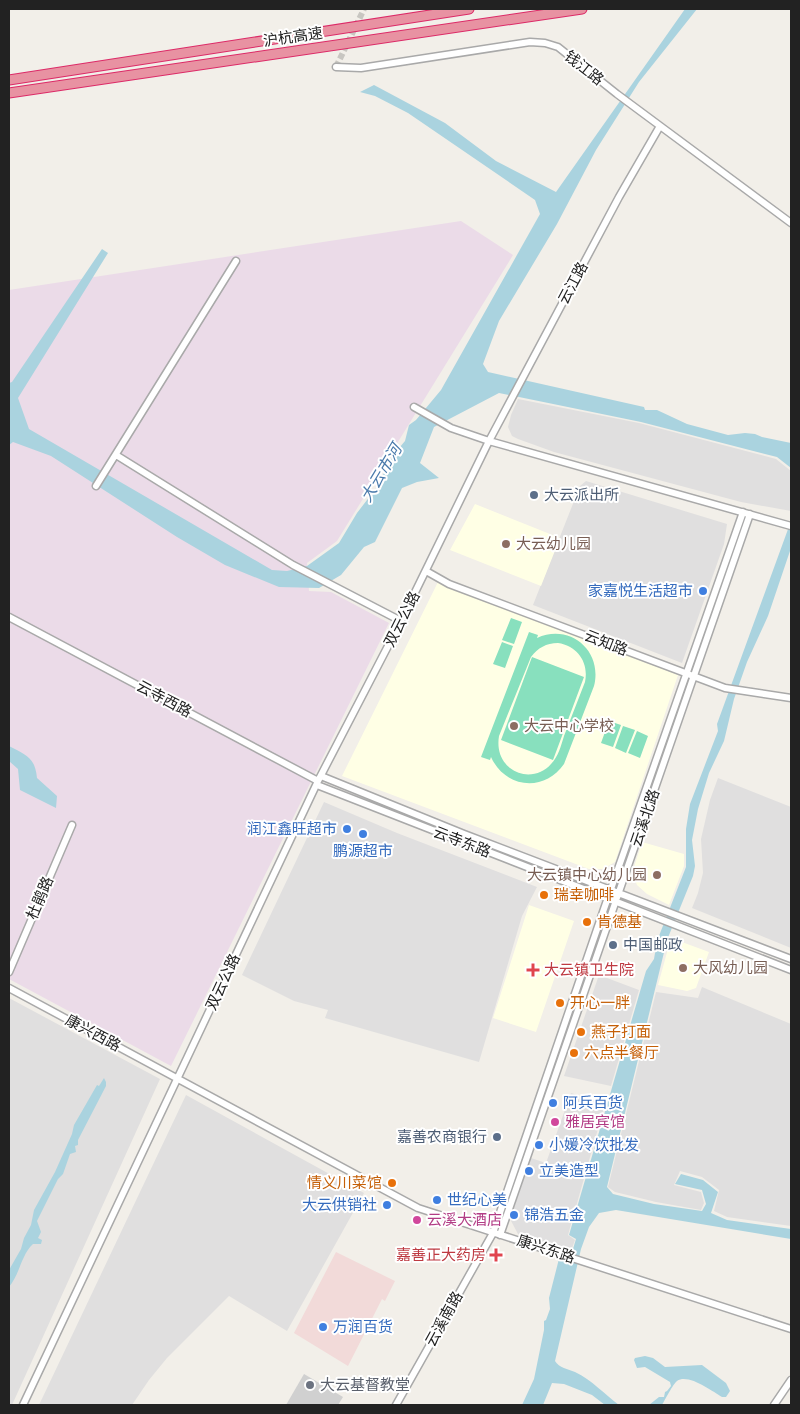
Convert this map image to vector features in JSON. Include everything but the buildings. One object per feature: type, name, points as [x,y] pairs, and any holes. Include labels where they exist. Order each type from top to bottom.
[{"type":"highway","name":"沪杭高速","points":[[9,80],[469,9]]},
{"type":"highway","name":"沪杭高速","points":[[9,93],[582,9]]},
{"type":"street","name":"钱江路","points":[[336,67],[361,68],[530,42],[545,43],[558,47],[617,94],[791,223]]},
{"type":"street","name":"云江路","points":[[489,442],[618,197],[660,126]]},
{"type":"street","points":[[96,486],[236,261]]},
{"type":"street","points":[[414,407],[451,428],[489,442],[789,525]]},
{"type":"street","name":"双云公路","points":[[23,1405],[319,780],[401,621],[489,442]]},
{"type":"street","points":[[116,455],[293,565],[401,621]]},
{"type":"street","name":"云溪北路","points":[[497,1234],[611,889],[686,674],[747,513]]},
{"type":"street","name":"云溪北路","points":[[497,1234],[694,677],[747,513]]},
{"type":"street","name":"云知路","points":[[426,571],[449,584],[694,677],[726,688],[791,698]]},
{"type":"street","name":"云寺西路","points":[[9,617],[319,780]]},
{"type":"street","name":"云寺东路","points":[[319,780],[619,892]]},
{"type":"street","name":"云寺东路","points":[[319,780],[616,901]]},
{"type":"street","name":"杜鹃路","points":[[9,972],[72,825]]},
{"type":"street","points":[[619,892],[791,959]]},
{"type":"street","points":[[616,901],[791,970]]},
{"type":"street","name":"康兴西路","points":[[9,988],[177,1078]]},
{"type":"street","name":"康兴东路","points":[[177,1078],[418,1208],[791,1329]]},
{"type":"street","name":"云溪南路","points":[[396,1405],[497,1234]]},
{"type":"street","points":[[774,1405],[791,1380]]},
{"type":"shaded area","points":[[461,221],[513,255],[337,541],[307,563],[309,591],[331,592],[389,623],[171,1066],[9,979],[9,290]]},
{"type":"shaded area","points":[[518,399],[639,423],[776,459],[791,471],[791,511],[741,502],[554,452],[518,439],[512,436],[508,427]]},
{"type":"shaded area","points":[[586,481],[727,524],[724,544],[682,663],[533,605],[580,486]]},
{"type":"shaded area","name":"大云幼儿园","points":[[475,504],[560,538],[541,586],[450,550]]},
{"type":"shaded area","name":"大云中心学校","points":[[438,582],[678,675],[615,862],[603,869],[589,869],[342,776]]},
{"type":"shaded area","points":[[718,778],[791,807],[791,948],[692,908],[703,873],[701,839],[710,800]]},
{"type":"shaded area","points":[[324,802],[397,833],[537,887],[522,916],[479,1062],[325,1018],[328,1010],[294,1001],[242,975]]},
{"type":"shaded area","name":"大云镇中心幼儿园","points":[[642,842],[684,854],[684,866],[669,905],[647,894],[637,885],[634,878],[634,867]]},
{"type":"shaded area","name":"大云镇卫生院","points":[[529,905],[574,921],[536,1032],[493,1018]]},
{"type":"shaded area","name":"大风幼儿园","points":[[671,938],[709,952],[696,988],[687,991],[658,985]]},
{"type":"shaded area","points":[[599,975],[639,990],[611,1086],[564,1076]]},
{"type":"shaded area","points":[[702,987],[791,1024],[791,1226],[727,1217],[714,1211],[719,1190],[702,1177],[680,1171],[674,1185],[701,1192],[704,1203],[701,1210],[615,1192],[608,1187],[656,992],[698,998]]},
{"type":"shaded area","points":[[9,998],[160,1079],[12,1405],[9,1405]]},
{"type":"shaded area","points":[[571,1093],[605,1104],[568,1235],[575,1240],[572,1248],[565,1249],[518,1234],[510,1219],[531,1158],[546,1163]]},
{"type":"shaded area","points":[[186,1095],[364,1193],[287,1331],[229,1296],[167,1358],[132,1405],[39,1405]]},
{"type":"shaded area","points":[[336,1252],[395,1281],[385,1301],[382,1299],[348,1366],[294,1333]]},
{"type":"shaded area","name":"大云基督教堂","points":[[304,1374],[343,1397],[338,1405],[286,1405]]},
{"type":"green space","points":[[511,618],[522,622],[514,644],[502,640]]},
{"type":"green space","points":[[529,632],[538,635],[537,638],[549,634],[561,634],[572,637],[581,643],[589,651],[594,662],[594,686],[564,764],[556,773],[546,779],[536,783],[525,783],[506,775],[497,767],[491,757],[490,760],[481,757]],"holes":[[[554,643],[565,645],[580,656],[585,668],[585,682],[559,751],[553,761],[547,768],[537,773],[520,773],[510,768],[502,758],[498,745],[499,736],[531,657],[536,651],[546,645]]]},
{"type":"green space","points":[[502,642],[513,646],[505,668],[493,664]]},
{"type":"green space","points":[[532,657],[584,677],[553,760],[501,740]]},
{"type":"green space","points":[[609,721],[621,725],[613,747],[601,743]]},
{"type":"green space","points":[[623,726],[635,730],[626,753],[615,748]]},
{"type":"green space","points":[[637,731],[648,736],[640,758],[628,753]]},
{"type":"water","points":[[685,9],[697,9],[639,82],[596,150],[557,224],[499,321],[483,364],[488,372],[644,407],[645,410],[657,410],[687,424],[728,435],[755,434],[791,443],[791,468],[777,457],[641,422],[499,393],[434,427],[420,463],[439,478],[417,482],[402,488],[375,542],[364,547],[341,575],[319,588],[279,587],[225,565],[177,537],[51,456],[13,442],[9,445],[9,383],[12,382],[102,249],[108,253],[18,398],[29,429],[272,570],[287,571],[307,566],[339,543],[357,513],[377,487],[394,454],[405,441],[409,425],[416,420],[441,390],[540,214],[535,200],[408,113],[375,96],[360,92],[374,85],[445,123],[496,161],[556,192]]},
{"type":"water","points":[[791,521],[791,548],[768,616],[747,662],[734,699],[724,741],[709,773],[698,809],[692,840],[695,866],[693,876],[667,940],[607,1187],[613,1194],[654,1204],[702,1211],[706,1204],[702,1190],[675,1184],[681,1174],[703,1180],[718,1192],[711,1213],[727,1220],[791,1229],[791,1239],[616,1210],[599,1213],[589,1227],[581,1249],[555,1361],[561,1367],[587,1379],[619,1405],[605,1405],[592,1395],[564,1384],[552,1383],[543,1405],[522,1405],[534,1379],[544,1330],[544,1321],[550,1309],[549,1298],[561,1251],[573,1249],[576,1239],[569,1235],[646,971],[654,959],[657,941],[686,867],[686,829],[690,804],[718,731],[717,724]]},
{"type":"water","points":[[9,746],[32,761],[37,778],[57,796],[56,808],[20,790],[18,769],[9,761]]},
{"type":"water","points":[[104,1078],[106,1086],[78,1140],[78,1145],[75,1146],[76,1152],[70,1154],[63,1174],[58,1179],[37,1221],[41,1232],[38,1238],[42,1240],[41,1244],[33,1244],[29,1248],[9,1287],[9,1270],[21,1249],[31,1225],[34,1210],[55,1172],[72,1134],[74,1125],[97,1085],[99,1086]]},
{"type":"water","points":[[645,1356],[653,1358],[665,1367],[702,1365],[726,1383],[730,1391],[726,1397],[722,1397],[700,1384],[682,1379],[675,1383],[662,1405],[649,1405],[659,1397],[664,1397],[665,1392],[671,1386],[670,1382],[645,1367],[637,1368],[635,1358]]},
{"type":"tunnel","points":[[336,67],[364,9]]},
{"type":"place","name":"大云派出所","points":[[534,495]]},
{"type":"place","name":"大云幼儿园","points":[[506,544]]},
{"type":"place","name":"家嘉悦生活超市","points":[[703,591]]},
{"type":"place","name":"大云中心学校","points":[[514,726]]},
{"type":"place","name":"润江鑫旺超市","points":[[347,829]]},
{"type":"place","name":"鹏源超市","points":[[363,834]]},
{"type":"place","name":"大云镇中心幼儿园","points":[[657,875]]},
{"type":"place","name":"瑞幸咖啡","points":[[544,895]]},
{"type":"place","name":"肯德基","points":[[587,922]]},
{"type":"place","name":"中国邮政","points":[[613,945]]},
{"type":"place","name":"大风幼儿园","points":[[683,968]]},
{"type":"place","name":"大云镇卫生院","points":[[533,970]]},
{"type":"place","name":"开心一胖","points":[[560,1003]]},
{"type":"place","name":"燕子打面","points":[[581,1032]]},
{"type":"place","name":"六点半餐厅","points":[[574,1053]]},
{"type":"place","name":"阿兵百货","points":[[553,1103]]},
{"type":"place","name":"雅居宾馆","points":[[555,1122]]},
{"type":"place","name":"嘉善农商银行","points":[[497,1137]]},
{"type":"place","name":"小媛冷饮批发","points":[[539,1145]]},
{"type":"place","name":"立美造型","points":[[529,1171]]},
{"type":"place","name":"情义川菜馆","points":[[392,1183]]},
{"type":"place","name":"世纪心美","points":[[437,1200]]},
{"type":"place","name":"大云供销社","points":[[387,1205]]},
{"type":"place","name":"锦浩五金","points":[[514,1215]]},
{"type":"place","name":"云溪大酒店","points":[[417,1220]]},
{"type":"place","name":"嘉善正大药房","points":[[496,1255]]},
{"type":"place","name":"万润百货","points":[[323,1327]]},
{"type":"place","name":"大云基督教堂","points":[[310,1385]]},
{"type":"water label","name":"大云市河","points":[[381,473]]}]
